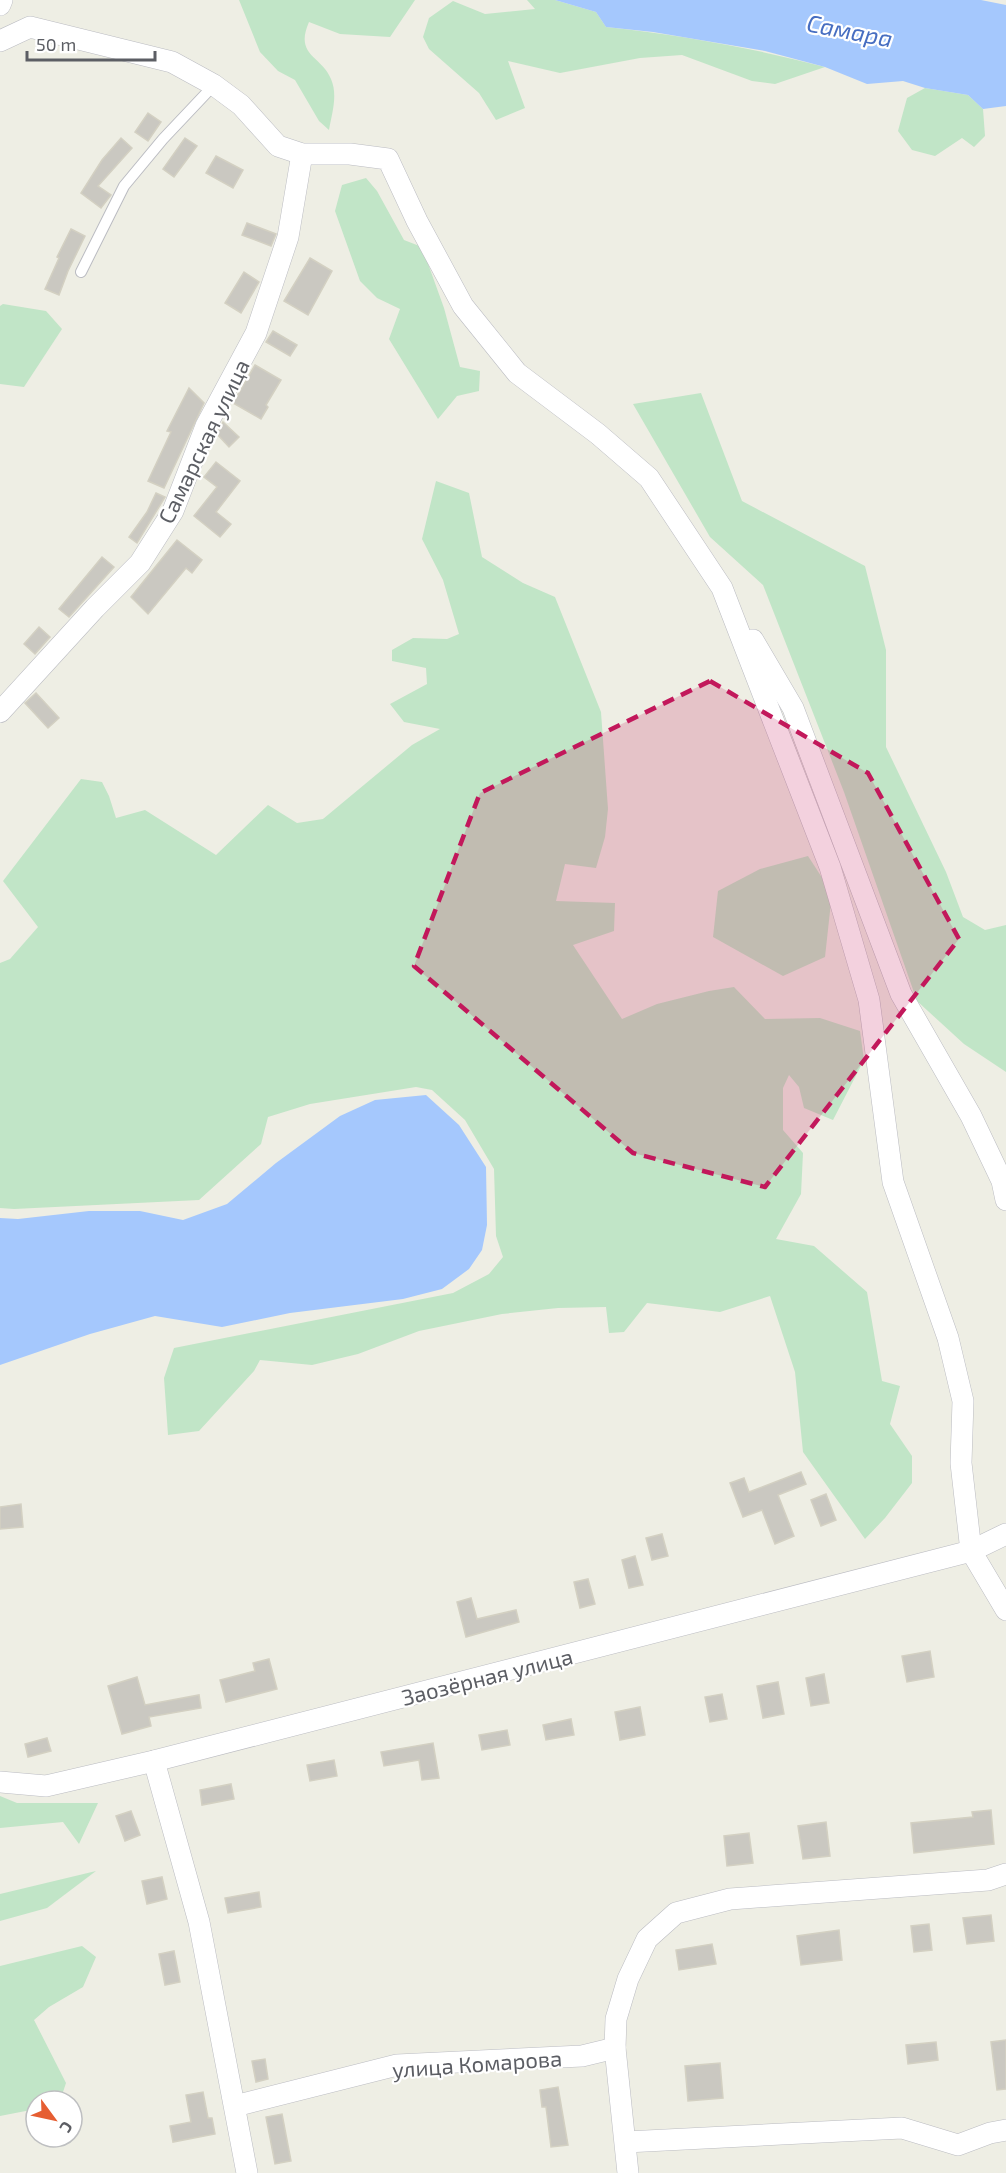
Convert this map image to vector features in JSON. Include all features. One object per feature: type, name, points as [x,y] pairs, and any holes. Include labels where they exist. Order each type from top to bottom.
[{"type":"street","points":[[0,5],[2,0]]},
{"type":"street","points":[[0,41],[30,27],[172,63],[214,85],[241,105],[278,146],[302,154],[350,154],[388,159],[417,221],[464,306],[517,373],[598,434],[649,478],[722,588],[793,708],[901,994],[971,1116],[1002,1181],[1006,1200]]},
{"type":"street","name":"Самарская улица","points":[[0,712],[140,562],[173,511],[206,426],[256,333],[288,237],[302,154]]},
{"type":"street","points":[[722,588],[830,867],[869,1000],[893,1182],[948,1338],[963,1401],[961,1463],[971,1551],[1006,1610]]},
{"type":"street","name":"Заозёрная улица","points":[[0,1782],[46,1786],[154,1761],[971,1551],[1006,1534]]},
{"type":"street","points":[[154,1761],[199,1922],[247,2173]]},
{"type":"street","points":[[628,2173],[615,2048],[616,2019],[628,1979],[647,1939],[676,1913],[730,1899],[988,1880],[1006,1874]]},
{"type":"street","name":"улица Комарова","points":[[235,2106],[397,2065],[582,2056],[615,2048]]},
{"type":"street","points":[[626,2142],[902,2128],[958,2145],[990,2133],[1006,2130]]},
{"type":"lane","points":[[81,272],[124,186],[162,139],[214,85]]},
{"type":"highlighted area","points":[[710,681],[868,773],[959,939],[765,1187],[633,1153],[414,966],[480,793]]},
{"type":"green space","points":[[239,0],[415,0],[390,37],[340,34],[309,22],[305,33],[307,49],[327,71],[333,85],[334,104],[329,130],[319,121],[295,80],[278,71],[260,52]]},
{"type":"green space","points":[[527,0],[555,0],[596,12],[606,27],[716,43],[825,67],[775,84],[752,81],[682,55],[640,58],[560,73],[508,61],[525,108],[496,120],[479,93],[429,49],[423,37],[429,18],[453,1],[485,14],[535,9]]},
{"type":"green space","points":[[925,88],[968,95],[983,109],[985,136],[974,147],[962,138],[935,156],[912,150],[898,131],[907,98]]},
{"type":"green space","points":[[366,178],[377,191],[404,240],[422,247],[444,308],[460,367],[480,371],[479,391],[457,396],[438,419],[389,339],[400,309],[377,298],[360,281],[335,211],[342,185]]},
{"type":"green space","points":[[3,304],[46,311],[62,329],[24,387],[0,384],[0,306]]},
{"type":"green space","points":[[701,393],[742,501],[865,566],[886,650],[886,747],[946,872],[963,917],[985,930],[1006,925],[1006,1072],[964,1044],[917,1001],[844,792],[763,585],[710,537],[633,404]]},
{"type":"green space","points":[[436,481],[469,493],[482,557],[523,583],[555,597],[601,712],[608,809],[605,837],[596,868],[565,864],[556,901],[615,903],[614,931],[573,945],[622,1019],[657,1004],[734,987],[765,1019],[820,1018],[860,1031],[864,1060],[833,1120],[804,1108],[799,1087],[789,1075],[783,1088],[783,1130],[803,1153],[801,1194],[776,1239],[814,1246],[867,1292],[882,1381],[900,1386],[890,1424],[912,1456],[912,1483],[885,1518],[865,1539],[803,1452],[795,1372],[770,1296],[720,1312],[647,1303],[624,1332],[609,1333],[606,1307],[558,1308],[502,1314],[419,1331],[358,1354],[312,1365],[260,1360],[254,1371],[199,1431],[168,1435],[164,1378],[174,1348],[453,1293],[489,1274],[503,1257],[496,1236],[494,1169],[465,1120],[432,1090],[416,1087],[310,1104],[268,1117],[261,1144],[199,1200],[0,1208],[0,963],[10,959],[38,927],[3,881],[81,779],[102,782],[116,818],[145,810],[216,855],[268,805],[297,823],[323,819],[412,745],[440,729],[404,722],[390,704],[427,684],[426,668],[392,661],[392,650],[413,638],[447,639],[459,634],[443,580],[422,539]]},
{"type":"green space","points":[[808,856],[832,893],[825,957],[783,976],[713,937],[718,891],[760,869]]},
{"type":"green space","points":[[0,1796],[17,1803],[98,1803],[79,1844],[63,1822],[0,1828]]},
{"type":"green space","points":[[96,1871],[47,1908],[0,1921],[0,1894]]},
{"type":"green space","points":[[82,1946],[96,1957],[83,1987],[49,2007],[34,2020],[66,2083],[64,2089],[24,2089],[24,2111],[0,2116],[0,1966]]},
{"type":"water","name":"Самара","points":[[555,0],[981,0],[1006,5],[1006,106],[983,109],[968,95],[925,88],[903,81],[867,84],[825,67],[765,51],[653,32],[606,27],[596,12]]},
{"type":"water","points":[[426,1095],[459,1125],[486,1167],[487,1225],[482,1250],[469,1269],[442,1289],[403,1299],[290,1313],[222,1327],[155,1316],[90,1334],[0,1365],[0,1218],[18,1219],[89,1211],[140,1211],[183,1220],[227,1204],[276,1163],[340,1116],[375,1100]]},
{"type":"building","points":[[148,113],[161,122],[148,141],[135,132]]},
{"type":"building","points":[[121,138],[132,148],[98,186],[111,195],[101,208],[81,193],[102,160]]},
{"type":"building","points":[[185,138],[197,146],[174,177],[163,169]]},
{"type":"building","points":[[216,156],[243,170],[233,188],[206,173]]},
{"type":"building","points":[[247,223],[276,234],[271,246],[242,235]]},
{"type":"building","points":[[71,229],[85,236],[59,295],[45,289]]},
{"type":"building","points":[[310,258],[332,271],[308,315],[284,301]]},
{"type":"building","points":[[244,272],[259,282],[241,313],[225,303]]},
{"type":"building","points":[[273,331],[297,345],[290,356],[266,342]]},
{"type":"building","points":[[255,365],[281,380],[266,405],[268,407],[261,419],[233,403]]},
{"type":"building","points":[[189,388],[204,403],[164,488],[148,481],[171,432],[167,431]]},
{"type":"building","points":[[223,422],[239,437],[229,447],[217,434]]},
{"type":"building","points":[[216,462],[240,481],[216,512],[231,524],[220,537],[194,516],[217,487],[204,477]]},
{"type":"building","points":[[156,493],[165,497],[137,543],[129,537],[147,512]]},
{"type":"building","points":[[177,540],[202,560],[192,573],[186,568],[148,614],[131,597]]},
{"type":"building","points":[[102,557],[114,567],[69,617],[59,609]]},
{"type":"building","points":[[39,627],[50,637],[35,654],[24,644]]},
{"type":"building","points":[[36,693],[59,718],[48,728],[25,703]]},
{"type":"building","points":[[801,1472],[806,1484],[778,1495],[794,1536],[775,1544],[762,1510],[743,1517],[730,1483],[744,1478],[749,1492]]},
{"type":"building","points":[[826,1494],[836,1520],[821,1526],[811,1500]]},
{"type":"building","points":[[21,1504],[23,1527],[0,1529],[0,1507]]},
{"type":"building","points":[[662,1534],[668,1556],[652,1560],[646,1538]]},
{"type":"building","points":[[635,1556],[643,1585],[629,1588],[622,1560]]},
{"type":"building","points":[[588,1579],[595,1604],[580,1608],[574,1582]]},
{"type":"building","points":[[471,1598],[477,1619],[516,1610],[519,1622],[466,1637],[457,1602]]},
{"type":"building","points":[[930,1651],[934,1677],[907,1682],[902,1656]]},
{"type":"building","points":[[269,1659],[277,1689],[226,1702],[220,1680],[255,1671],[253,1663]]},
{"type":"building","points":[[824,1674],[829,1703],[811,1706],[806,1678]]},
{"type":"building","points":[[137,1677],[145,1705],[199,1695],[201,1708],[149,1717],[151,1726],[122,1734],[108,1686]]},
{"type":"building","points":[[778,1682],[784,1714],[763,1718],[757,1686]]},
{"type":"building","points":[[722,1694],[727,1719],[710,1722],[705,1697]]},
{"type":"building","points":[[640,1707],[645,1735],[620,1740],[615,1712]]},
{"type":"building","points":[[571,1719],[574,1735],[546,1740],[543,1725]]},
{"type":"building","points":[[507,1730],[510,1745],[482,1750],[479,1735]]},
{"type":"building","points":[[47,1738],[51,1751],[28,1757],[25,1744]]},
{"type":"building","points":[[433,1743],[439,1778],[422,1780],[419,1760],[384,1766],[381,1752]]},
{"type":"building","points":[[334,1760],[337,1776],[310,1781],[307,1765]]},
{"type":"building","points":[[231,1784],[234,1799],[202,1805],[200,1790]]},
{"type":"building","points":[[991,1810],[994,1844],[914,1853],[911,1823],[973,1817],[972,1812]]},
{"type":"building","points":[[131,1811],[140,1835],[125,1841],[116,1816]]},
{"type":"building","points":[[826,1822],[830,1856],[803,1859],[798,1826]]},
{"type":"building","points":[[749,1833],[753,1863],[727,1866],[724,1836]]},
{"type":"building","points":[[162,1877],[167,1899],[147,1904],[142,1881]]},
{"type":"building","points":[[259,1892],[261,1907],[228,1913],[225,1898]]},
{"type":"building","points":[[991,1915],[994,1941],[967,1944],[963,1918]]},
{"type":"building","points":[[929,1924],[932,1950],[914,1952],[911,1926]]},
{"type":"building","points":[[839,1930],[842,1960],[801,1965],[797,1936]]},
{"type":"building","points":[[712,1944],[716,1964],[679,1970],[676,1950]]},
{"type":"building","points":[[174,1951],[180,1982],[165,1985],[159,1954]]},
{"type":"building","points":[[1006,2040],[1006,2089],[997,2090],[991,2042]]},
{"type":"building","points":[[936,2042],[938,2060],[908,2064],[906,2045]]},
{"type":"building","points":[[265,2059],[268,2079],[256,2082],[252,2061]]},
{"type":"building","points":[[720,2063],[723,2098],[688,2101],[685,2066]]},
{"type":"building","points":[[558,2087],[568,2145],[551,2147],[546,2107],[542,2107],[540,2090]]},
{"type":"building","points":[[203,2092],[208,2118],[212,2118],[215,2134],[173,2142],[170,2126],[191,2122],[186,2095]]},
{"type":"building","points":[[282,2114],[291,2161],[275,2164],[266,2117]]}]
